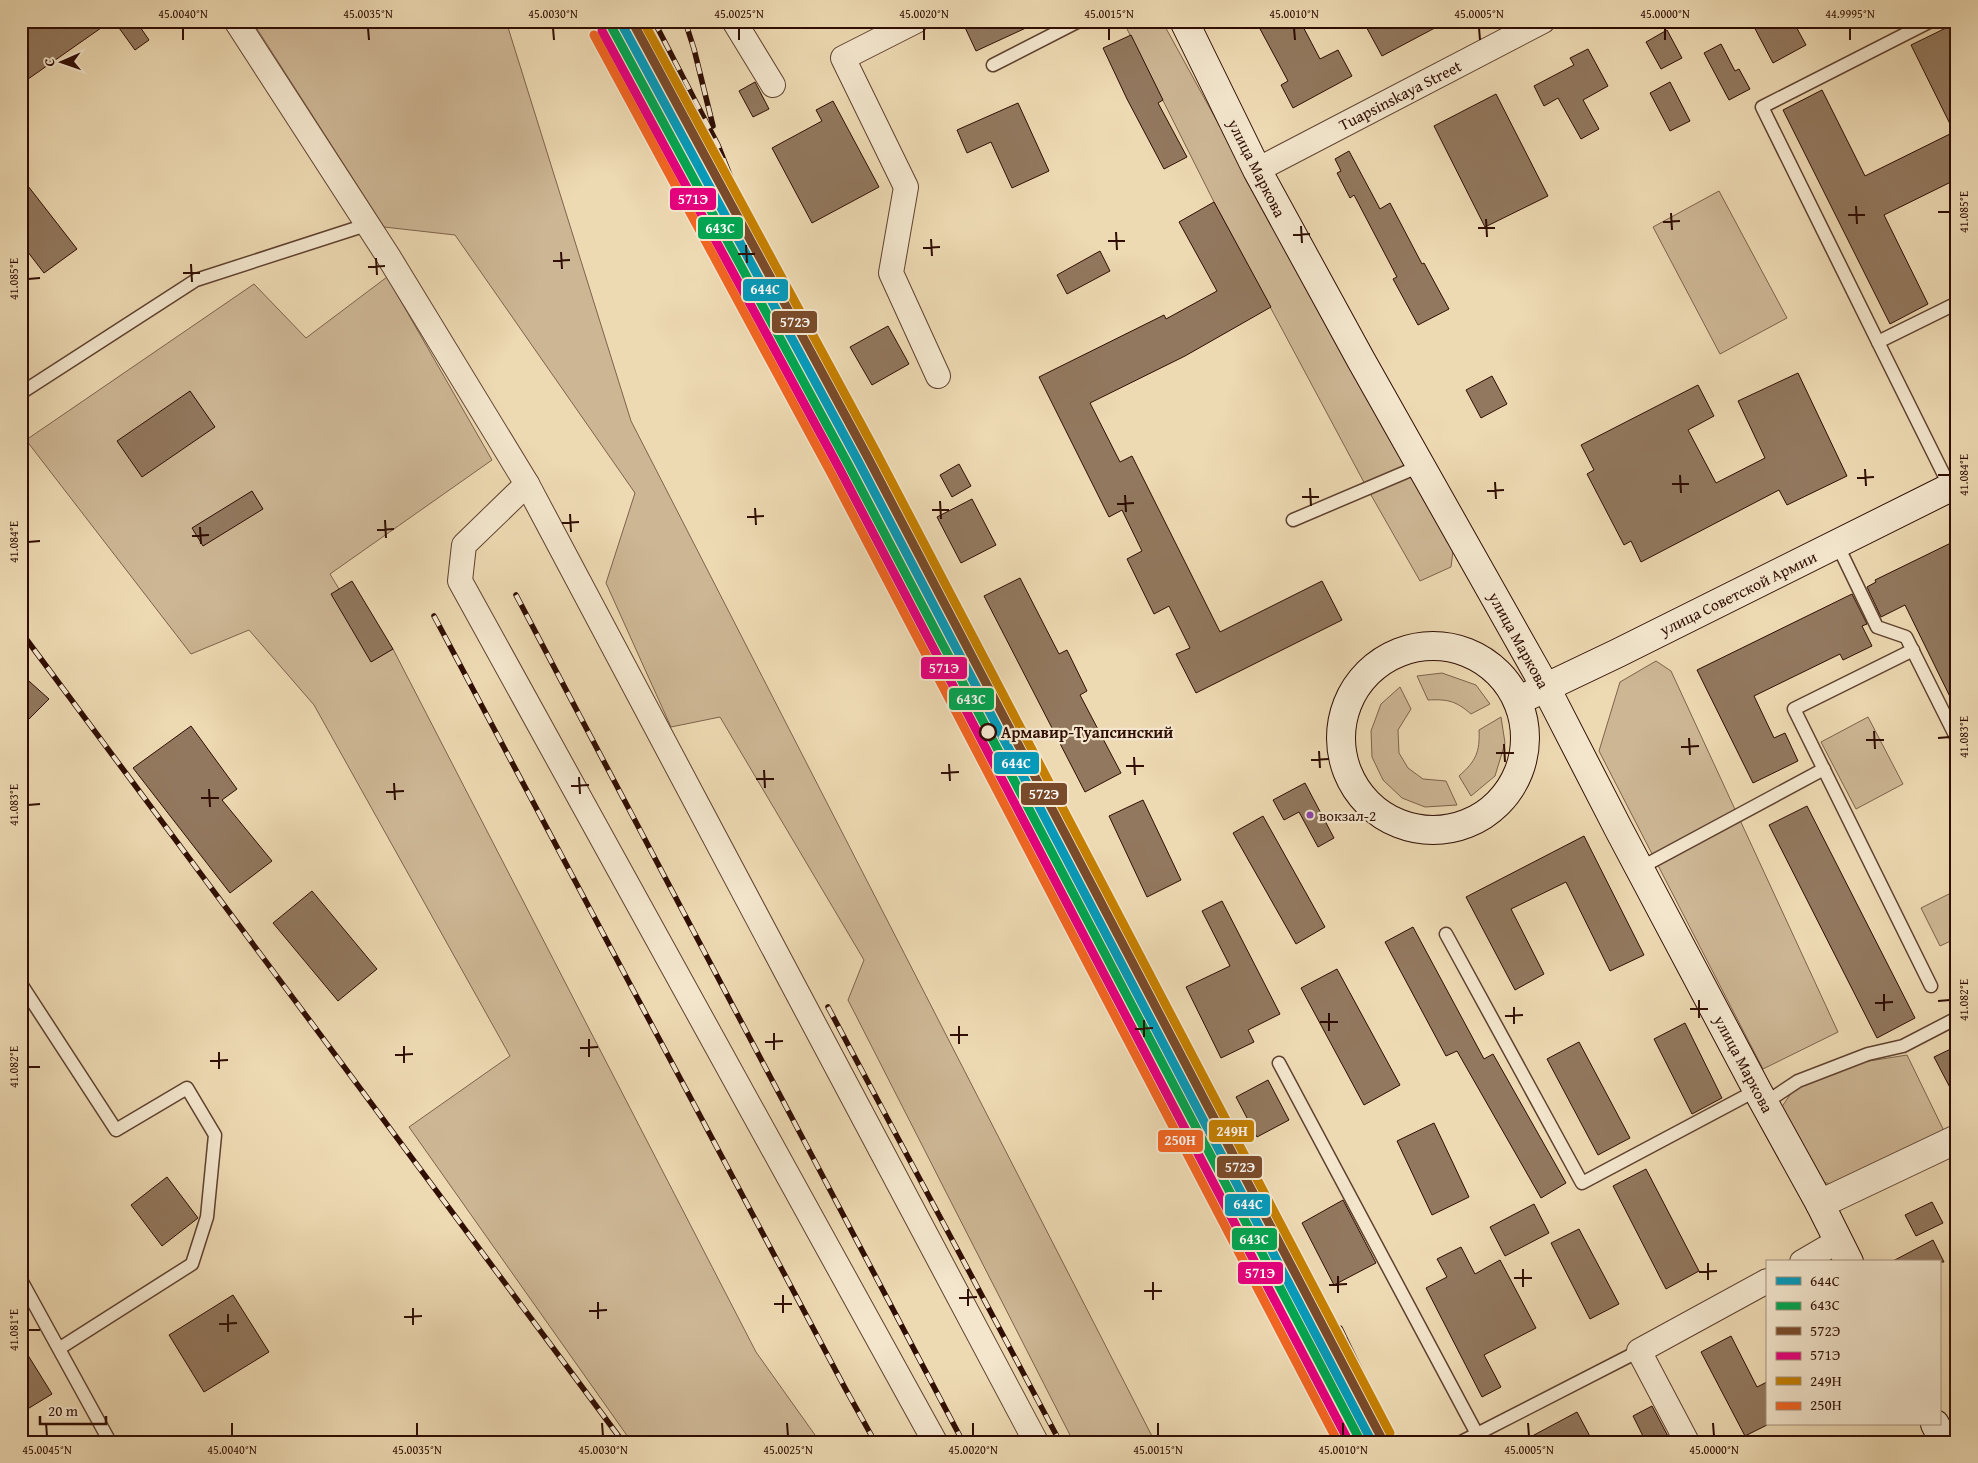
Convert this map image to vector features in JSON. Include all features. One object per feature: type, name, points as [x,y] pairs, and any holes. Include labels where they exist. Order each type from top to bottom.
[{"type":"main road","name":"улица Маркова","points":[[1184,21],[1257,170],[1420,466],[1546,688],[1844,1252]]},
{"type":"main road","name":"улица Советской Армии","points":[[1518,700],[1546,688],[1953,486]]},
{"type":"main road","points":[[1441,645],[1465,650],[1487,662],[1505,679],[1518,700],[1525,728],[1524,756],[1514,783],[1509,790],[1497,805],[1474,822],[1446,830],[1417,830],[1389,820],[1366,802],[1349,778],[1341,750],[1341,721],[1351,694],[1368,670],[1393,654],[1416,646],[1441,645]]},
{"type":"main road","points":[[1820,1204],[1957,1139]]},
{"type":"street","points":[[236,21],[366,225],[388,256],[527,484],[1036,1442]]},
{"type":"street","points":[[734,21],[773,85]]},
{"type":"street","points":[[916,21],[843,58],[906,187],[891,273],[938,376]]},
{"type":"street","name":"Tuapsinskaya Street","points":[[1257,170],[1543,21]]},
{"type":"street","points":[[527,484],[464,545],[460,581],[935,1442]]},
{"type":"street","points":[[1810,1260],[1844,1252]]},
{"type":"street","points":[[1687,1442],[1639,1352],[1766,1282]]},
{"type":"lane","points":[[993,65],[1078,21]]},
{"type":"lane","points":[[1931,21],[1762,107],[1878,342],[1953,486]]},
{"type":"lane","points":[[21,393],[196,280],[366,225]]},
{"type":"lane","points":[[1878,342],[1957,303]]},
{"type":"lane","points":[[1293,520],[1420,466]]},
{"type":"lane","points":[[1837,544],[1877,628],[1906,637],[1957,739]]},
{"type":"lane","points":[[1913,650],[1794,709],[1931,986]]},
{"type":"lane","points":[[1640,868],[1824,769]]},
{"type":"lane","points":[[1446,934],[1582,1183],[1761,1097],[1868,1054],[1903,1046],[1957,1018]]},
{"type":"lane","points":[[21,984],[116,1130],[186,1088],[215,1135],[207,1217],[192,1264],[60,1348]]},
{"type":"lane","points":[[1278,1063],[1478,1434]]},
{"type":"lane","points":[[21,1280],[110,1442]]},
{"type":"lane","points":[[1461,1442],[1639,1352]]},
{"type":"shaded area","points":[[252,21],[506,21],[631,421],[1155,1442],[1068,1442],[1071,1437],[848,1000],[864,960],[720,717],[671,727],[606,583],[635,493],[455,235],[384,227]]},
{"type":"shaded area","points":[[1123,21],[1162,21],[1453,551],[1451,567],[1420,581],[1367,488],[1214,202]]},
{"type":"shaded area","points":[[1719,191],[1787,318],[1720,354],[1653,227]]},
{"type":"shaded area","points":[[387,277],[492,460],[330,574],[339,589],[372,661],[393,649],[756,1352],[820,1442],[633,1442],[628,1437],[409,1127],[510,1056],[314,705],[249,630],[191,654],[26,440],[254,284],[306,338]]},
{"type":"shaded area","points":[[1656,661],[1671,671],[1838,1032],[1763,1069],[1599,751],[1620,682]]},
{"type":"shaded area","points":[[1442,673],[1476,685],[1490,704],[1471,714],[1461,706],[1451,702],[1428,700],[1417,676]]},
{"type":"shaded area","points":[[1400,687],[1411,709],[1398,730],[1399,753],[1408,768],[1423,779],[1446,781],[1457,805],[1425,807],[1402,798],[1383,780],[1372,757],[1371,731],[1381,704]]},
{"type":"shaded area","points":[[1501,717],[1505,743],[1495,776],[1471,796],[1459,776],[1476,756],[1479,744],[1479,730]]},
{"type":"shaded area","points":[[1868,717],[1903,784],[1856,809],[1821,742]]},
{"type":"shaded area","points":[[1957,890],[1957,938],[1940,946],[1921,908]]},
{"type":"shaded area","points":[[1907,1055],[1944,1131],[1837,1185],[1816,1181],[1781,1108],[1794,1089],[1863,1062]]},
{"type":"building","points":[[21,21],[111,21],[21,84]]},
{"type":"building","points":[[114,21],[136,21],[149,40],[135,50]]},
{"type":"building","points":[[962,21],[1041,21],[976,51]]},
{"type":"building","points":[[1270,21],[1300,21],[1320,59],[1338,50],[1352,76],[1293,108],[1281,85],[1288,81],[1259,27]]},
{"type":"building","points":[[1363,21],[1448,21],[1382,56]]},
{"type":"building","points":[[1751,21],[1793,21],[1806,45],[1773,63]]},
{"type":"building","points":[[1950,26],[1957,40],[1957,179],[1884,215],[1928,304],[1890,324],[1783,110],[1822,90],[1865,176],[1954,132],[1911,45]]},
{"type":"building","points":[[1667,30],[1682,58],[1661,69],[1646,42]]},
{"type":"building","points":[[1131,35],[1163,100],[1158,103],[1187,157],[1164,169],[1127,99],[1103,48]]},
{"type":"building","points":[[1721,44],[1735,71],[1739,69],[1750,89],[1729,100],[1704,53]]},
{"type":"building","points":[[1588,49],[1608,86],[1583,100],[1599,129],[1581,139],[1558,98],[1544,106],[1534,86],[1574,65],[1570,58]]},
{"type":"building","points":[[755,82],[769,109],[753,117],[739,91]]},
{"type":"building","points":[[1670,82],[1690,121],[1670,131],[1650,93]]},
{"type":"building","points":[[1496,94],[1548,196],[1485,227],[1434,126]]},
{"type":"building","points":[[833,101],[879,187],[812,223],[772,148],[822,121],[816,110]]},
{"type":"building","points":[[1018,103],[1049,171],[1012,188],[991,142],[967,153],[957,130]]},
{"type":"building","points":[[1349,151],[1380,209],[1390,203],[1422,264],[1424,263],[1449,309],[1418,325],[1393,279],[1397,277],[1354,195],[1350,198],[1337,173],[1341,171],[1335,159]]},
{"type":"building","points":[[21,177],[77,249],[44,273],[21,243]]},
{"type":"building","points":[[1214,202],[1271,307],[1185,356],[1090,403],[1120,462],[1132,456],[1220,632],[1322,581],[1342,620],[1196,693],[1176,654],[1190,648],[1169,606],[1154,614],[1127,559],[1142,551],[1122,510],[1109,517],[1039,377],[1164,315],[1166,319],[1217,291],[1179,222]]},
{"type":"building","points":[[1100,251],[1110,271],[1067,294],[1057,275]]},
{"type":"building","points":[[888,326],[909,364],[872,385],[850,347]]},
{"type":"building","points":[[1798,373],[1847,476],[1787,505],[1779,490],[1641,562],[1631,541],[1624,545],[1587,474],[1594,470],[1581,445],[1698,385],[1714,416],[1688,430],[1716,483],[1765,458],[1738,401]]},
{"type":"building","points":[[1492,376],[1507,404],[1481,418],[1466,390]]},
{"type":"building","points":[[190,391],[215,427],[142,477],[117,441]]},
{"type":"building","points":[[959,464],[971,486],[952,497],[940,475]]},
{"type":"building","points":[[252,491],[263,509],[203,546],[192,528]]},
{"type":"building","points":[[972,499],[996,545],[961,563],[937,517]]},
{"type":"building","points":[[1957,540],[1957,711],[1905,605],[1881,617],[1867,587],[1876,582],[1875,580]]},
{"type":"building","points":[[1020,578],[1059,654],[1067,650],[1087,691],[1080,695],[1121,773],[1085,792],[984,596]]},
{"type":"building","points":[[352,581],[393,649],[371,662],[331,594]]},
{"type":"building","points":[[1852,594],[1867,624],[1862,626],[1872,646],[1843,660],[1840,654],[1754,696],[1774,738],[1785,733],[1798,761],[1753,783],[1697,670]]},
{"type":"building","points":[[21,674],[49,699],[21,727]]},
{"type":"building","points":[[191,726],[237,789],[222,800],[272,861],[230,893],[133,768]]},
{"type":"building","points":[[1305,783],[1334,838],[1318,847],[1299,812],[1284,820],[1273,800]]},
{"type":"building","points":[[1143,800],[1181,880],[1147,897],[1109,816]]},
{"type":"building","points":[[1807,806],[1915,1018],[1877,1038],[1769,825]]},
{"type":"building","points":[[1263,816],[1325,927],[1296,944],[1233,833]]},
{"type":"building","points":[[1584,836],[1644,955],[1610,971],[1566,882],[1511,909],[1544,974],[1515,990],[1466,897]]},
{"type":"building","points":[[312,891],[377,969],[338,1001],[273,923]]},
{"type":"building","points":[[1222,901],[1280,1014],[1248,1030],[1254,1042],[1221,1058],[1186,987],[1230,966],[1202,911]]},
{"type":"building","points":[[1413,927],[1484,1059],[1493,1054],[1566,1183],[1541,1198],[1457,1051],[1446,1056],[1385,942]]},
{"type":"building","points":[[1337,969],[1400,1085],[1364,1105],[1301,988]]},
{"type":"building","points":[[1685,1023],[1722,1098],[1692,1114],[1654,1039]]},
{"type":"building","points":[[1579,1042],[1630,1138],[1598,1155],[1547,1059]]},
{"type":"building","points":[[1957,1046],[1957,1101],[1934,1057]]},
{"type":"building","points":[[1268,1080],[1289,1120],[1257,1137],[1236,1097]]},
{"type":"building","points":[[1434,1123],[1469,1197],[1432,1215],[1397,1141]]},
{"type":"building","points":[[1646,1169],[1699,1271],[1666,1289],[1613,1186]]},
{"type":"building","points":[[167,1177],[198,1218],[162,1246],[131,1205]]},
{"type":"building","points":[[1343,1200],[1376,1263],[1334,1285],[1302,1223]]},
{"type":"building","points":[[1932,1202],[1943,1223],[1916,1236],[1905,1215]]},
{"type":"building","points":[[1534,1204],[1549,1233],[1505,1256],[1490,1227]]},
{"type":"building","points":[[1579,1229],[1619,1304],[1590,1319],[1551,1243]]},
{"type":"building","points":[[1933,1240],[1944,1262],[1940,1262],[1940,1260],[1895,1260]]},
{"type":"building","points":[[1461,1247],[1475,1274],[1500,1260],[1536,1328],[1484,1355],[1501,1387],[1482,1397],[1426,1288],[1447,1277],[1437,1259]]},
{"type":"building","points":[[233,1295],[269,1352],[204,1392],[169,1335]]},
{"type":"building","points":[[1731,1336],[1757,1387],[1766,1382],[1766,1426],[1745,1436],[1701,1352]]},
{"type":"building","points":[[21,1344],[52,1394],[21,1413]]},
{"type":"building","points":[[1652,1406],[1671,1442],[1646,1442],[1633,1416]]},
{"type":"building","points":[[1577,1412],[1593,1442],[1521,1442]]},
{"type":"railway","points":[[638,21],[768,269],[857,459]]},
{"type":"railway","points":[[654,21],[718,145],[745,213]]},
{"type":"railway","points":[[685,21],[713,126]]},
{"type":"railway","points":[[516,595],[963,1442]]},
{"type":"railway","points":[[434,616],[875,1442]]},
{"type":"railway","points":[[21,632],[623,1442]]},
{"type":"railway","points":[[828,1007],[1060,1442]]},
{"type":"railway","points":[[1340,1328],[1395,1442]]},
{"type":"transit line","name":"644С","points":[[620,21],[857,459],[1372,1442]]},
{"type":"transit line","name":"572Э","points":[[632,21],[866,454],[1381,1437]]},
{"type":"transit line","name":"249Н","points":[[643,21],[875,450],[1390,1433]]},
{"type":"transit line","name":"643С","points":[[611,26],[848,464],[1361,1442]]},
{"type":"transit line","name":"571Э","points":[[602,31],[839,468],[1349,1442]]},
{"type":"transit line","name":"250Н","points":[[594,35],[831,473],[1338,1442]]},
{"type":"place","name":"Армавир-Туапсинский","points":[[988,732]]},
{"type":"place","name":"вокзал-2","points":[[1310,815]]}]
